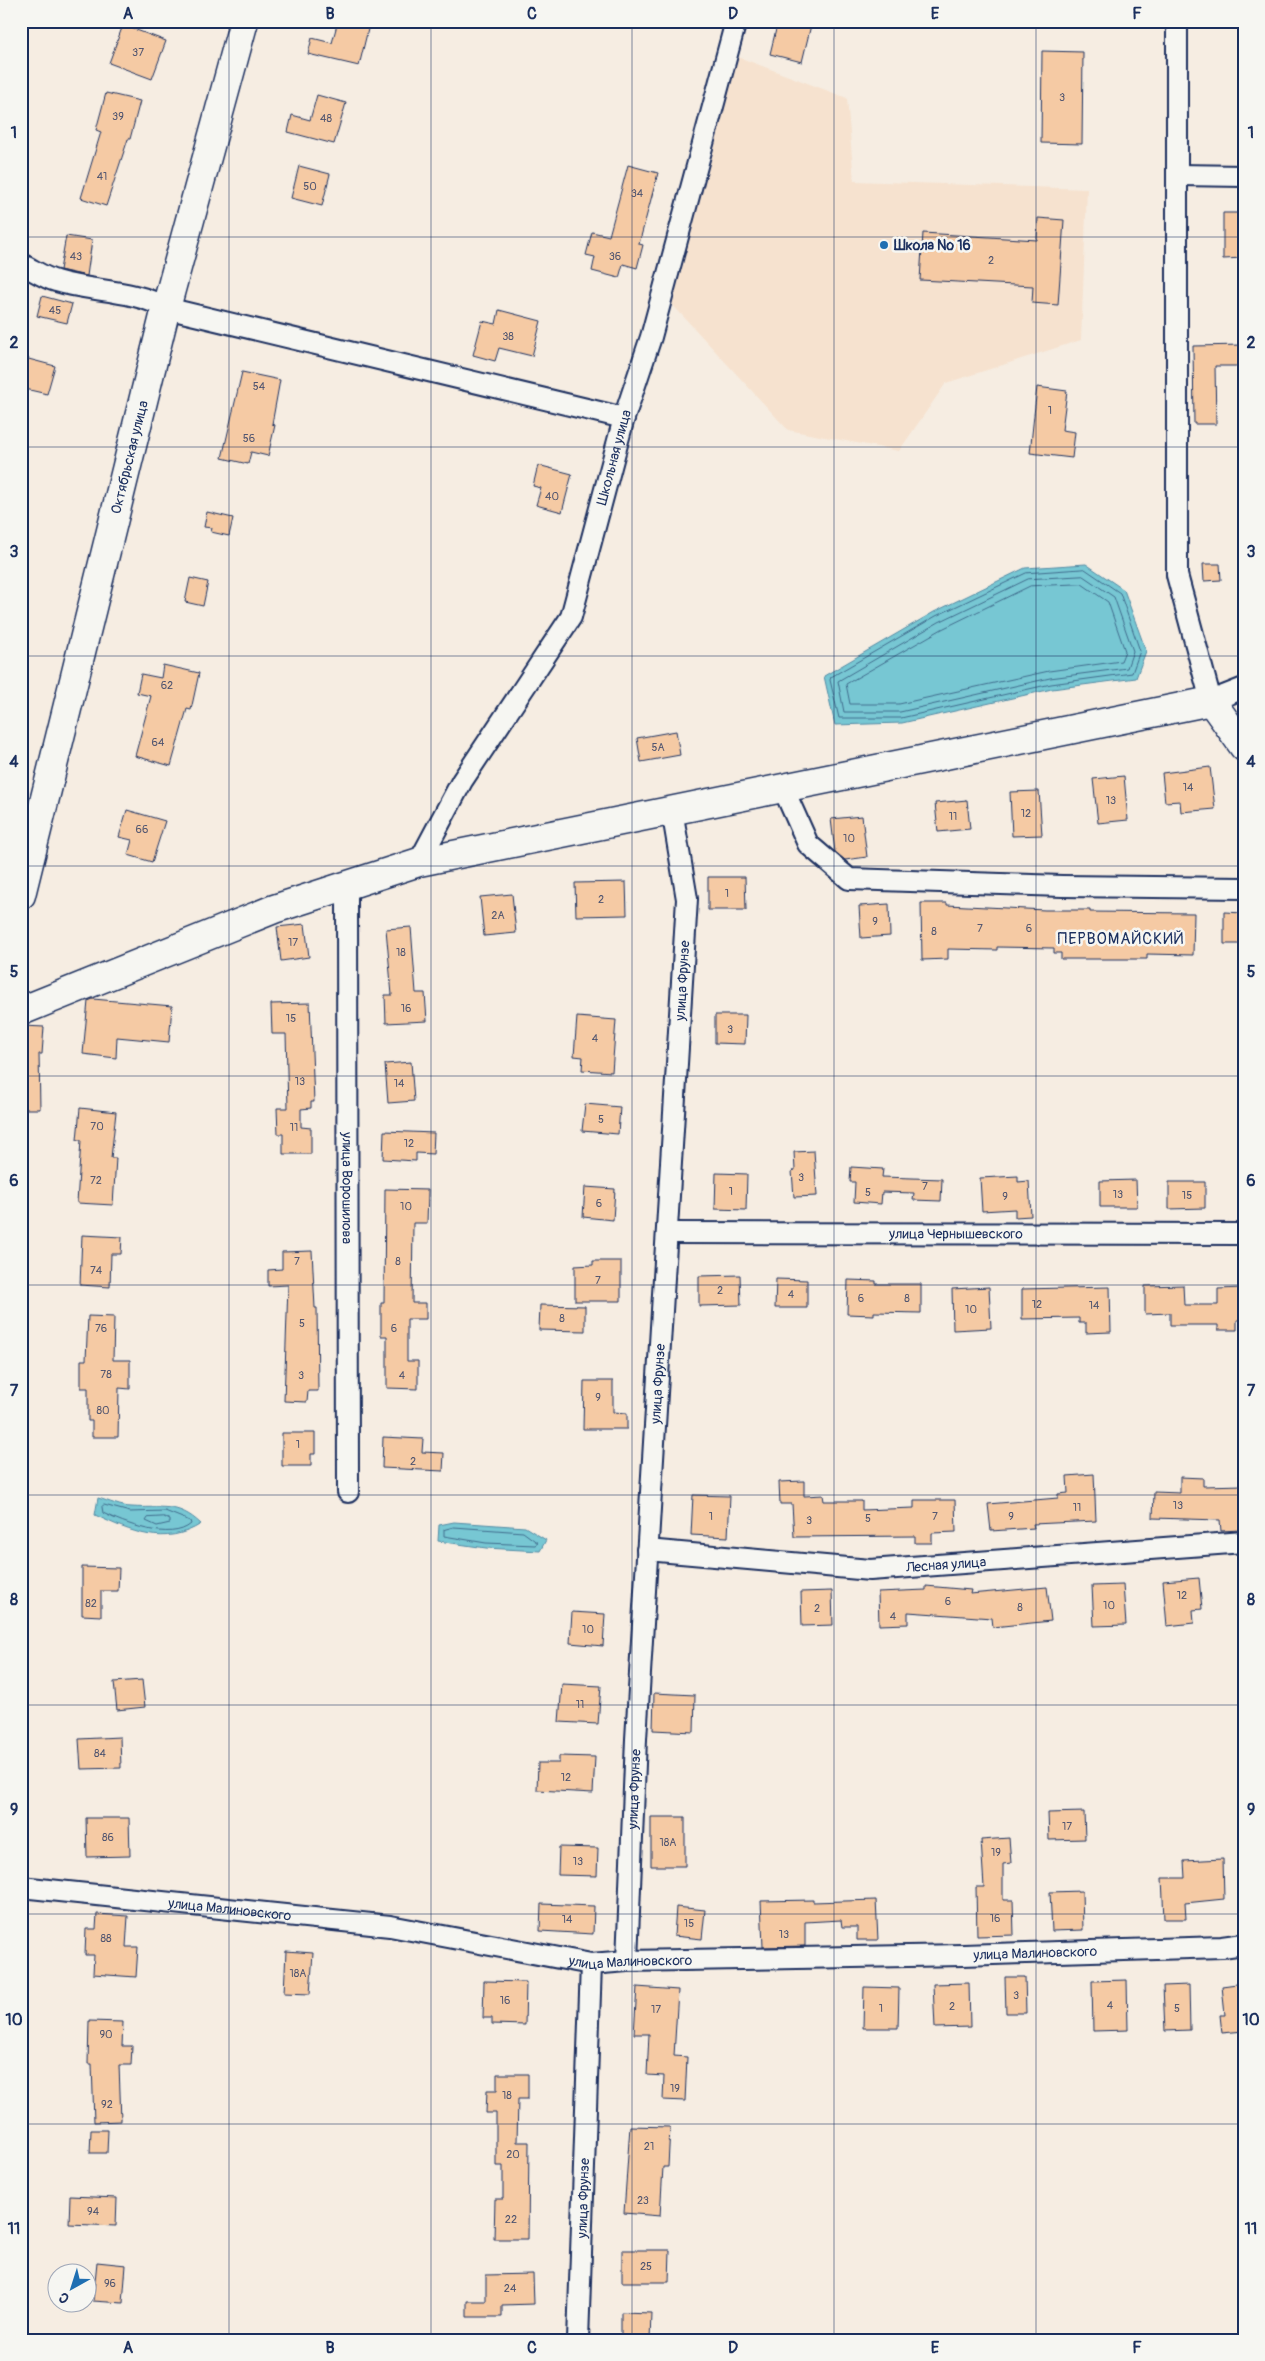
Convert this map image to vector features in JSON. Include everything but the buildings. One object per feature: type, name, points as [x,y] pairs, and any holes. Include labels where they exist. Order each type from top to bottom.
[{"type":"street","name":"Октябрьская улица","points":[[21,895],[166,308],[244,21]]},
{"type":"street","name":"Школьная улица","points":[[418,862],[462,781],[571,617],[624,418],[651,337],[736,21]]},
{"type":"street","points":[[1177,21],[1177,575],[1211,701],[1244,747]]},
{"type":"street","points":[[1178,176],[1244,176]]},
{"type":"street","points":[[21,264],[55,281],[127,294],[155,302],[166,308],[624,418]]},
{"type":"street","points":[[21,1011],[274,909],[418,862],[1211,701],[1244,688]]},
{"type":"street","points":[[783,788],[808,844],[849,879],[1062,886],[1244,888]]},
{"type":"street","name":"улица Фрунзе","points":[[627,1961],[636,1739],[687,899],[672,810]]},
{"type":"street","name":"улица Ворошилова","points":[[347,886],[348,1492]]},
{"type":"street","name":"улица Чернышевского","points":[[667,1233],[1244,1234]]},
{"type":"street","name":"Лесная улица","points":[[647,1550],[870,1570],[1244,1542]]},
{"type":"street","name":"улица Малиновского","points":[[21,1887],[390,1926],[591,1964],[627,1961],[973,1955],[1222,1947],[1244,1944]]},
{"type":"street","name":"улица Фрунзе","points":[[578,2340],[591,1964]]},
{"type":"shaded area","name":"Школа № 16","points":[[733,55],[847,98],[854,181],[1087,189],[1081,340],[946,383],[899,451],[788,430],[669,301]]},
{"type":"water","points":[[1086,564],[1124,590],[1146,651],[1136,678],[1052,689],[902,723],[835,725],[824,676],[934,612],[1025,568]]},
{"type":"water","points":[[98,1498],[128,1507],[176,1509],[184,1512],[201,1524],[188,1531],[174,1535],[161,1536],[135,1531],[95,1515]]},
{"type":"water","points":[[454,1522],[525,1527],[546,1540],[540,1551],[486,1548],[438,1541],[439,1525]]},
{"type":"place","name":"Школа № 16","points":[[884,245]]},
{"type":"district","name":"ПЕРВОМАЙСКИЙ","points":[[1121,939]]}]
